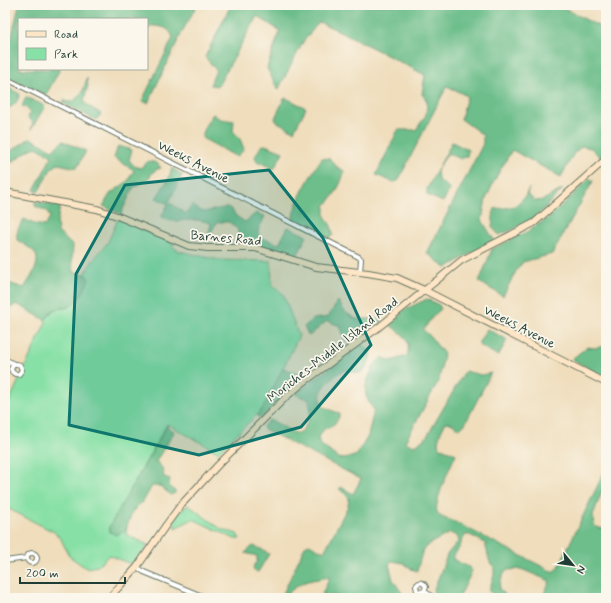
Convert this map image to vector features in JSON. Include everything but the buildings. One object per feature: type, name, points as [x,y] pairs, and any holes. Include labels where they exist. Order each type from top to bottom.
[{"type":"main road","name":"Moriches-Middle Island Road","points":[[109,598],[137,567],[180,506],[218,464],[286,397],[379,327],[462,260],[534,222],[606,159]]},
{"type":"main road","name":"Barnes Road","points":[[5,192],[97,209],[189,246],[208,248],[255,248],[316,267],[397,278],[424,290]]},
{"type":"main road","name":"Weeks Avenue","points":[[424,290],[606,383]]},
{"type":"street","name":"Weeks Avenue","points":[[5,78],[359,257],[361,259],[360,272]]},
{"type":"street","points":[[5,359],[14,364]]},
{"type":"street","points":[[5,561],[27,558]]},
{"type":"street","points":[[137,567],[144,572],[207,598]]},
{"type":"street","points":[[424,591],[434,598]]},
{"type":"highlighted area","points":[[269,170],[323,238],[371,345],[301,427],[199,455],[69,425],[76,274],[125,185]]},
{"type":"green space","points":[[19,5],[197,5],[182,32],[148,103],[142,101],[173,38],[170,31],[162,27],[151,26],[148,30],[148,18],[18,18],[18,70],[59,70],[46,95],[5,76],[5,65]]},
{"type":"green space","points":[[231,5],[558,5],[606,30],[606,153],[601,158],[591,148],[582,146],[574,153],[561,177],[512,150],[495,179],[486,199],[482,220],[494,240],[446,268],[427,253],[483,144],[483,135],[461,119],[467,96],[447,86],[398,181],[393,182],[376,175],[398,130],[416,130],[426,115],[427,101],[422,94],[425,75],[344,33],[319,22],[303,42],[278,90],[267,68],[280,31],[257,16],[218,86],[210,85],[216,70],[205,57]]},
{"type":"green space","points":[[87,78],[88,86],[84,101],[87,105],[101,114],[96,120],[63,103],[64,100],[68,102],[74,101],[83,91]]},
{"type":"green space","points":[[5,86],[20,94],[15,104],[5,110]]},
{"type":"green space","points":[[26,97],[45,106],[31,130],[33,122],[28,118],[30,113],[27,108],[22,106]]},
{"type":"green space","points":[[286,98],[306,108],[294,131],[276,121],[275,118],[284,99]]},
{"type":"green space","points":[[213,114],[220,119],[234,121],[233,131],[240,139],[244,149],[237,157],[202,138],[205,126]]},
{"type":"green space","points":[[30,138],[52,150],[63,141],[86,151],[77,168],[58,164],[51,169],[38,192],[34,190],[52,156],[36,147],[12,162],[5,158],[5,155]]},
{"type":"green space","points":[[452,142],[468,150],[467,156],[461,159],[448,153],[438,169]]},
{"type":"green space","points":[[265,145],[283,152],[274,169],[257,161],[255,157],[261,146]]},
{"type":"green space","points":[[118,146],[132,150],[129,160],[134,166],[140,168],[149,161],[157,163],[161,168],[155,170],[146,181],[133,188],[121,214],[103,206],[110,194],[128,181],[134,170],[114,158]]},
{"type":"green space","points":[[322,158],[330,159],[337,167],[344,171],[337,190],[325,206],[325,216],[331,226],[333,235],[328,238],[293,221],[293,215],[299,198]]},
{"type":"green space","points":[[172,168],[182,175],[169,202],[186,214],[192,205],[203,212],[228,207],[236,216],[245,222],[256,213],[265,216],[258,231],[262,238],[279,244],[288,227],[307,236],[296,258],[268,248],[237,243],[238,230],[229,222],[217,222],[207,240],[211,223],[197,220],[170,221],[161,217],[168,204],[156,198],[169,178]]},
{"type":"green space","points":[[437,170],[438,180],[450,189],[443,202],[427,195],[427,189]]},
{"type":"green space","points":[[590,178],[593,181],[552,254],[523,262],[516,271],[503,296],[479,282],[492,249],[525,233],[550,217]]},
{"type":"green space","points":[[529,188],[527,194],[535,201],[543,200],[563,189],[536,217],[499,235],[492,227],[494,209],[507,208],[516,205]]},
{"type":"green space","points":[[35,202],[60,206],[57,223],[58,232],[73,246],[72,262],[74,272],[85,274],[89,279],[81,297],[69,307],[53,310],[45,320],[17,304],[10,308],[5,315],[5,282],[24,288],[32,276],[37,262],[35,253],[17,240],[17,232],[19,227],[24,219],[34,224],[45,226],[50,217],[47,211],[35,206]]},
{"type":"green space","points":[[118,219],[173,243],[173,247],[179,251],[219,260],[271,261],[272,284],[283,294],[299,336],[263,409],[218,452],[167,424],[110,527],[126,530],[127,535],[148,545],[133,565],[109,555],[98,566],[86,568],[69,556],[61,539],[54,532],[5,507],[5,410],[46,322],[45,320],[53,310],[69,307],[89,279],[85,274],[91,263],[108,242]]},
{"type":"green space","points":[[427,299],[439,305],[441,309],[434,315],[423,330],[429,335],[444,354],[439,380],[405,442],[414,446],[426,438],[465,371],[481,375],[491,373],[465,424],[460,429],[446,422],[440,434],[438,441],[439,447],[456,454],[437,503],[438,514],[443,518],[455,522],[551,571],[555,571],[559,566],[606,468],[606,481],[593,515],[594,526],[606,530],[606,598],[542,598],[550,581],[521,569],[507,570],[499,589],[505,594],[504,598],[497,598],[489,591],[494,575],[494,567],[490,563],[485,543],[470,535],[465,535],[453,557],[454,560],[469,567],[472,571],[459,598],[440,598],[433,594],[434,589],[448,553],[459,541],[457,536],[450,533],[423,549],[417,571],[411,569],[404,563],[392,561],[389,564],[393,580],[404,596],[397,598],[346,598],[322,594],[330,577],[304,582],[284,598],[281,598],[305,546],[309,544],[324,552],[348,506],[349,497],[339,489],[341,487],[353,494],[361,479],[264,429],[263,426],[269,420],[292,432],[300,434],[309,418],[310,405],[309,400],[295,394],[360,345],[363,345],[371,352],[369,361],[364,370],[359,373],[346,370],[338,373],[328,382],[321,393],[322,406],[340,414],[338,420],[324,429],[318,438],[320,444],[338,458],[345,459],[357,455],[368,436],[374,410],[366,396],[365,391],[367,381],[375,364],[382,357],[391,361],[407,356],[408,345],[405,337],[390,325],[404,310]]},
{"type":"green space","points":[[338,301],[345,312],[356,319],[373,319],[383,321],[346,342],[340,326],[327,321],[309,336],[304,327],[313,319],[328,317]]},
{"type":"green space","points":[[487,329],[506,339],[506,342],[498,356],[479,345],[479,342]]},
{"type":"green space","points":[[606,346],[606,378],[572,359],[587,347],[594,348]]},
{"type":"green space","points":[[283,368],[304,375],[305,377],[282,396],[263,417],[259,418],[257,416],[263,408]]},
{"type":"green space","points":[[168,424],[167,427],[174,431],[156,461],[162,468],[164,477],[170,479],[169,485],[176,492],[171,495],[160,486],[152,486],[144,500],[132,512],[126,530],[116,535],[110,532],[109,527]]},
{"type":"green space","points":[[188,505],[221,529],[237,534],[240,539],[235,539],[193,519],[175,528],[174,520]]},
{"type":"green space","points":[[253,546],[269,554],[258,572],[254,571],[253,567],[257,562],[257,556],[245,553]]}]
